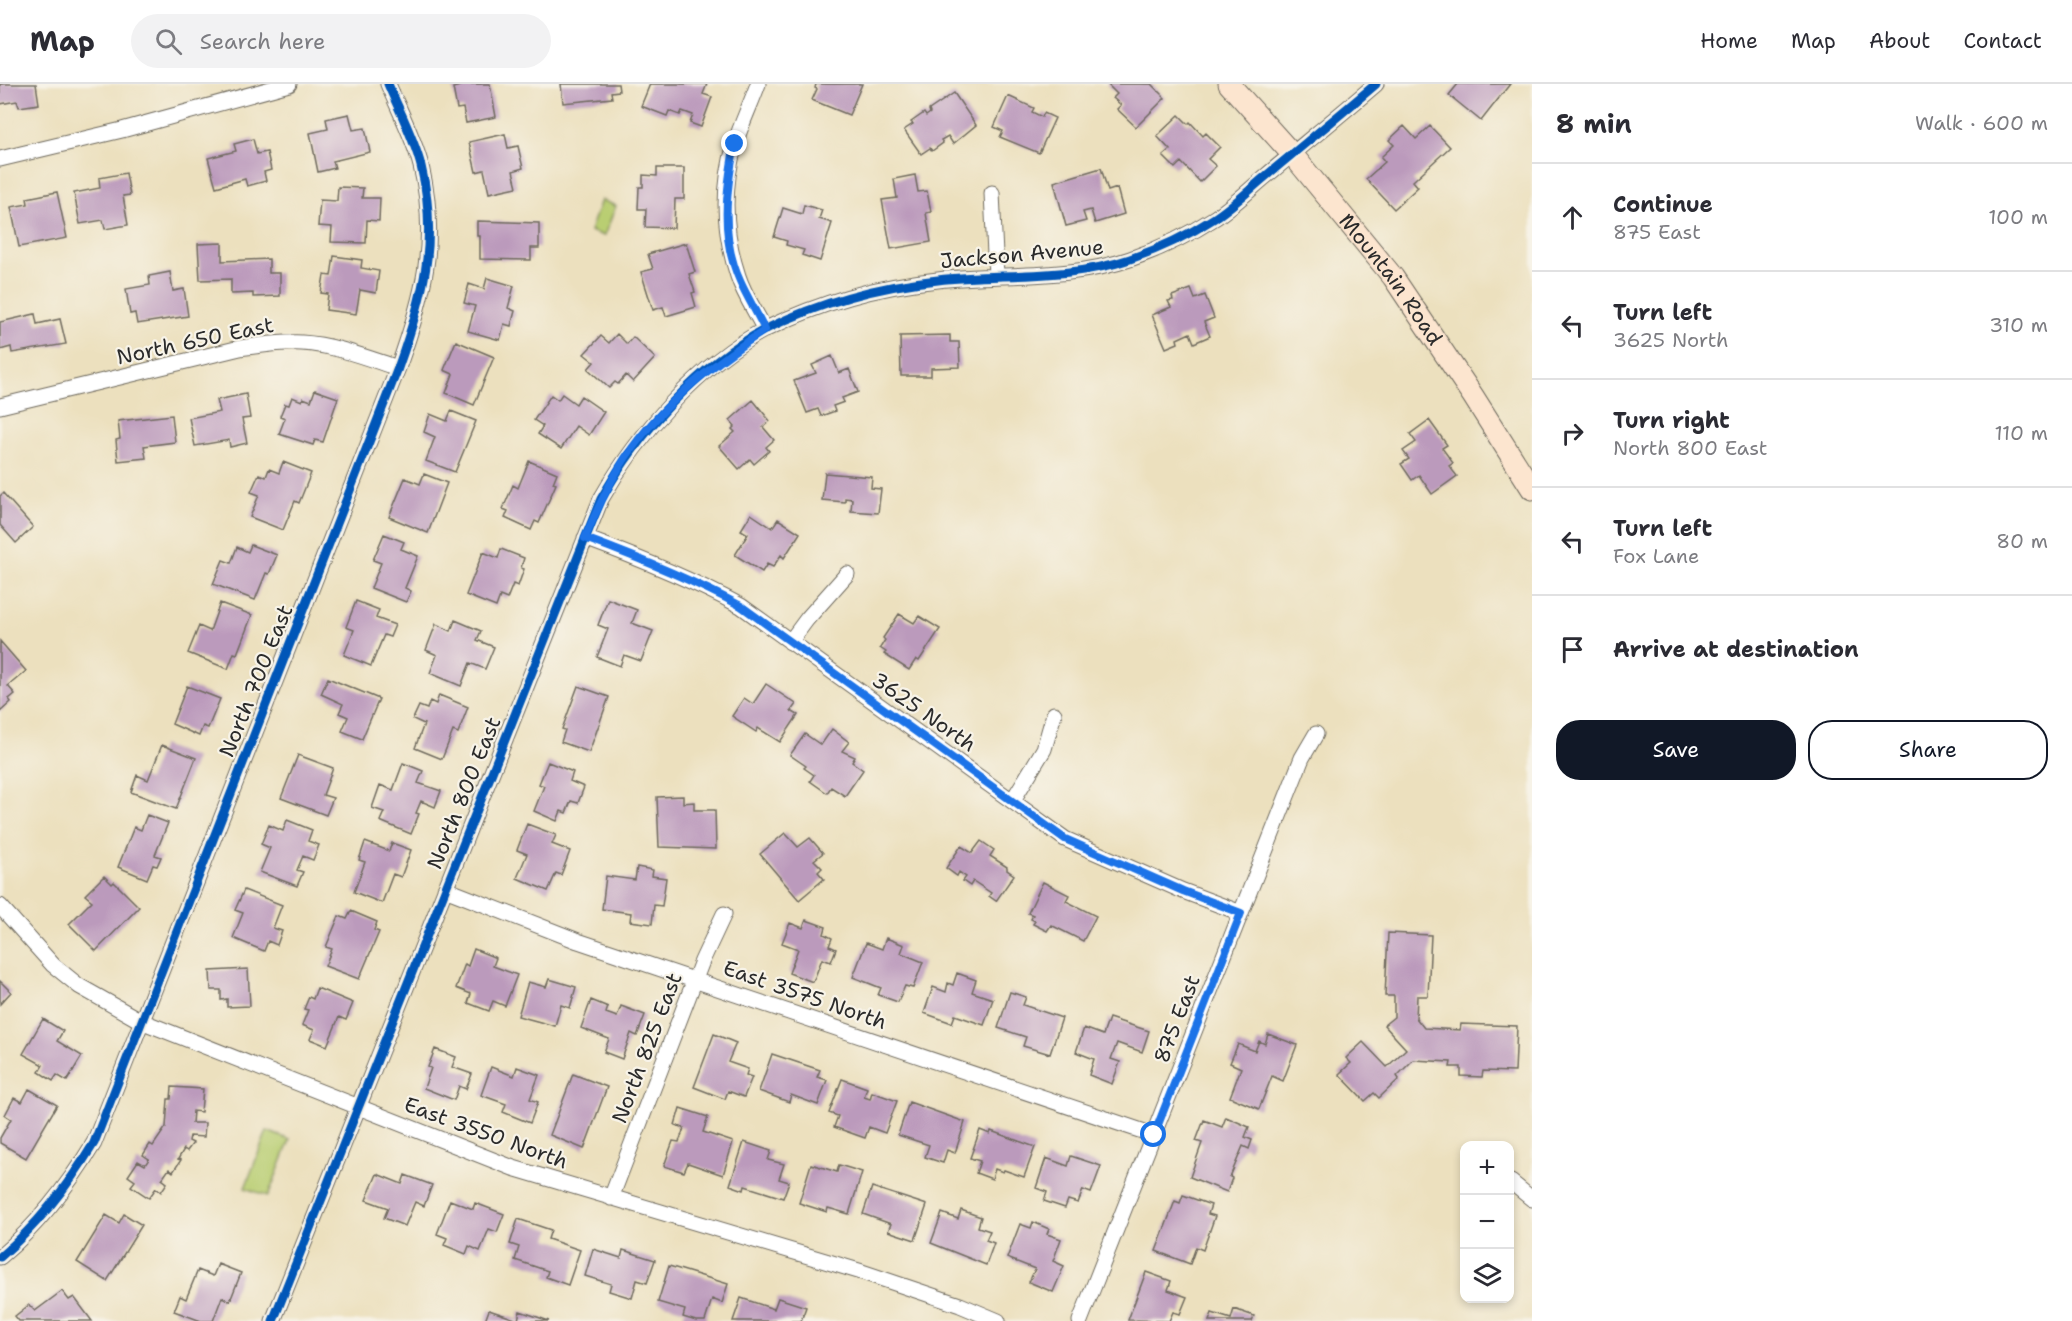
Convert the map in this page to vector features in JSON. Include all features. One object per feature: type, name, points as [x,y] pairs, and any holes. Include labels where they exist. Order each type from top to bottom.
[{"type":"street","points":[[0,159],[122,130],[289,84]]},
{"type":"street","name":"North 700 East","points":[[0,1257],[45,1214],[72,1179],[94,1143],[398,368],[418,311],[426,272],[429,230],[426,195],[420,164],[388,84]]},
{"type":"street","points":[[758,84],[735,144],[728,182],[726,214],[729,245],[739,279],[765,330]]},
{"type":"street","name":"Mountain Road","points":[[1229,84],[1292,154],[1393,277],[1532,489]]},
{"type":"street","name":"Jackson Avenue","points":[[765,330],[846,298],[887,287],[937,280],[1060,273],[1096,268],[1156,249],[1215,218],[1376,84]]},
{"type":"street","points":[[992,193],[996,276]]},
{"type":"street","name":"North 800 East","points":[[273,1321],[601,499],[620,466],[669,406],[728,354],[765,330]]},
{"type":"street","name":"North 650 East","points":[[0,406],[240,348],[277,343],[303,343],[328,347],[398,368]]},
{"type":"street","name":"3625 North","points":[[585,538],[706,587],[741,606],[1065,839],[1183,891],[1241,913]]},
{"type":"street","points":[[790,642],[847,574]]},
{"type":"street","points":[[1013,800],[1044,749],[1054,714]]},
{"type":"street","name":"875 East","points":[[1080,1321],[1302,758],[1316,734]]},
{"type":"street","name":"East 3575 North","points":[[445,889],[578,941],[1154,1135]]},
{"type":"street","name":"East 3550 North","points":[[0,906],[53,965],[79,986],[141,1021],[513,1168],[862,1272],[998,1321]]},
{"type":"street","name":"North 825 East","points":[[611,1198],[702,961],[724,914]]},
{"type":"street","points":[[1514,1184],[1532,1199]]},
{"type":"green space","points":[[601,200],[616,206],[604,236],[590,231]]},
{"type":"green space","points":[[267,1131],[290,1140],[268,1196],[245,1188]]},
{"type":"building","points":[[0,84],[36,84],[39,104],[19,107],[17,101],[0,104]]},
{"type":"building","points":[[466,84],[490,84],[496,117],[466,123],[463,108],[457,109],[453,88]]},
{"type":"building","points":[[561,84],[618,84],[619,91],[611,92],[612,98],[563,103]]},
{"type":"building","points":[[650,84],[707,84],[703,94],[712,97],[701,127],[690,123],[693,115],[682,111],[680,115],[669,111],[667,116],[641,106]]},
{"type":"building","points":[[816,84],[862,84],[849,115],[812,100],[817,89]]},
{"type":"building","points":[[1107,84],[1151,84],[1165,98],[1136,127],[1117,109],[1121,105],[1113,98],[1117,94]]},
{"type":"building","points":[[1458,84],[1510,84],[1481,121],[1449,95]]},
{"type":"building","points":[[954,93],[976,125],[953,144],[948,136],[941,140],[943,143],[932,151],[930,148],[921,154],[904,130],[913,124],[911,122],[924,113],[926,116],[930,113],[929,110]]},
{"type":"building","points":[[1008,96],[1034,108],[1032,112],[1042,117],[1044,113],[1055,118],[1039,153],[1000,137],[1003,131],[994,127]]},
{"type":"building","points":[[349,114],[353,130],[365,128],[370,152],[333,161],[335,168],[318,172],[310,133],[328,129],[326,119]]},
{"type":"building","points":[[1179,115],[1188,124],[1190,122],[1203,136],[1206,133],[1220,147],[1208,159],[1216,166],[1200,182],[1181,162],[1175,168],[1163,156],[1170,150],[1157,136]]},
{"type":"building","points":[[1404,126],[1416,139],[1430,126],[1450,147],[1413,181],[1418,187],[1394,209],[1366,179],[1385,162],[1381,157],[1394,145],[1389,140]]},
{"type":"building","points":[[505,134],[508,148],[518,146],[523,168],[513,171],[517,187],[489,193],[484,170],[476,172],[469,142]]},
{"type":"building","points":[[253,139],[257,154],[267,152],[271,170],[264,172],[266,181],[247,186],[245,179],[216,187],[208,158],[236,151],[234,144]]},
{"type":"building","points":[[657,168],[684,168],[684,199],[675,199],[674,228],[645,227],[646,209],[638,209],[639,187],[643,187],[643,175],[657,176]]},
{"type":"building","points":[[1101,168],[1108,191],[1117,188],[1124,214],[1095,223],[1091,210],[1083,212],[1086,221],[1066,226],[1054,182]]},
{"type":"building","points":[[126,173],[130,195],[123,196],[128,225],[105,229],[103,220],[80,224],[74,193],[100,188],[99,178]]},
{"type":"building","points":[[915,175],[918,192],[927,191],[931,212],[926,213],[931,242],[891,249],[882,200],[897,198],[894,179]]},
{"type":"building","points":[[338,187],[363,188],[362,198],[380,198],[379,221],[367,220],[366,243],[331,242],[332,227],[318,226],[320,200],[337,201]]},
{"type":"building","points":[[57,192],[67,238],[19,247],[11,207],[28,204],[27,198]]},
{"type":"building","points":[[804,205],[822,210],[819,219],[832,223],[820,261],[802,255],[804,250],[786,245],[787,241],[774,237],[783,208],[802,214]]},
{"type":"building","points":[[477,221],[539,223],[539,248],[531,248],[531,260],[480,259],[480,236],[477,236]]},
{"type":"building","points":[[222,243],[222,261],[269,259],[269,273],[280,273],[280,296],[253,297],[253,293],[231,294],[231,279],[200,280],[198,244]]},
{"type":"building","points":[[686,243],[695,272],[689,274],[695,292],[692,293],[696,307],[666,316],[663,307],[653,310],[641,272],[653,269],[648,254]]},
{"type":"building","points":[[334,256],[362,260],[361,268],[379,271],[376,293],[360,290],[356,314],[326,310],[328,294],[321,293],[324,275],[331,276]]},
{"type":"building","points":[[170,272],[173,291],[184,289],[188,316],[137,324],[135,313],[130,314],[126,289],[150,285],[149,276]]},
{"type":"building","points":[[487,278],[514,286],[508,308],[515,311],[511,326],[504,324],[500,340],[468,331],[475,306],[464,303],[469,284],[484,289]]},
{"type":"building","points":[[1191,289],[1195,299],[1205,295],[1214,318],[1204,322],[1210,336],[1194,343],[1190,333],[1177,339],[1178,343],[1166,348],[1152,315],[1171,307],[1168,301],[1173,300],[1172,296]]},
{"type":"building","points":[[35,314],[37,324],[60,319],[66,344],[12,353],[11,347],[0,350],[0,322]]},
{"type":"building","points":[[617,334],[627,344],[633,337],[655,358],[633,382],[626,375],[618,384],[615,382],[609,388],[588,369],[594,362],[584,354],[601,336],[609,343]]},
{"type":"building","points":[[950,335],[950,342],[959,342],[960,367],[931,368],[931,376],[901,376],[900,336]]},
{"type":"building","points":[[456,341],[494,357],[474,405],[446,393],[453,374],[444,370]]},
{"type":"building","points":[[832,356],[839,373],[849,369],[858,392],[842,398],[844,402],[833,406],[835,411],[821,416],[818,409],[807,413],[794,381],[816,373],[812,365]]},
{"type":"building","points":[[315,390],[338,398],[323,442],[315,440],[313,445],[279,434],[285,418],[280,416],[285,404],[289,405],[292,397],[302,401],[303,398],[311,401]]},
{"type":"building","points":[[246,394],[250,418],[242,419],[247,443],[230,447],[229,440],[195,446],[189,418],[220,412],[217,400]]},
{"type":"building","points":[[562,394],[576,404],[581,396],[604,412],[589,435],[576,426],[561,449],[538,434],[543,426],[534,420],[551,395],[558,400]]},
{"type":"building","points":[[753,400],[770,421],[763,427],[774,440],[766,447],[769,451],[754,464],[750,459],[739,469],[719,446],[735,432],[732,429],[735,426],[730,420]]},
{"type":"building","points":[[451,411],[476,421],[455,472],[426,461],[435,437],[424,432],[430,414],[447,421]]},
{"type":"building","points":[[172,415],[175,442],[144,446],[146,458],[118,461],[116,440],[120,439],[118,421]]},
{"type":"building","points":[[1429,420],[1447,445],[1442,448],[1453,463],[1449,466],[1457,476],[1432,494],[1419,475],[1412,480],[1401,464],[1409,459],[1403,451],[1416,442],[1410,434]]},
{"type":"building","points":[[529,461],[557,473],[553,483],[556,484],[539,523],[535,521],[531,530],[505,518],[508,511],[503,509],[513,485],[518,488]]},
{"type":"building","points":[[283,462],[311,473],[299,503],[295,501],[283,530],[250,517],[259,495],[251,492],[259,474],[266,477],[269,469],[279,473]]},
{"type":"building","points":[[825,473],[872,477],[871,488],[881,489],[878,513],[851,511],[852,499],[845,498],[845,502],[822,500]]},
{"type":"building","points":[[424,474],[447,483],[428,533],[389,517],[405,478],[420,484]]},
{"type":"building","points":[[3,493],[33,527],[16,543],[0,525],[0,496]]},
{"type":"building","points":[[751,514],[772,528],[778,519],[800,533],[784,558],[781,555],[773,567],[767,564],[762,572],[735,555],[748,534],[741,530]]},
{"type":"building","points":[[384,534],[404,542],[401,549],[418,556],[405,588],[411,591],[406,602],[371,588],[381,563],[373,560]]},
{"type":"building","points":[[251,545],[277,555],[269,574],[266,573],[255,600],[213,584],[223,560],[231,563],[237,547],[248,552]]},
{"type":"building","points":[[501,549],[524,558],[521,568],[524,569],[518,586],[513,584],[507,599],[500,596],[496,607],[466,595],[483,552],[498,558]]},
{"type":"building","points":[[608,599],[637,610],[632,623],[653,631],[641,661],[624,655],[620,666],[597,657],[608,629],[598,625]]},
{"type":"building","points":[[356,601],[379,610],[376,618],[395,625],[390,637],[384,635],[371,666],[344,655],[354,630],[346,627]]},
{"type":"building","points":[[220,603],[252,615],[237,654],[234,653],[228,669],[188,653],[199,626],[210,631]]},
{"type":"building","points":[[899,614],[914,623],[919,616],[940,629],[919,661],[916,659],[909,670],[884,654],[886,652],[880,648],[885,640],[883,638]]},
{"type":"building","points":[[455,620],[481,631],[477,640],[494,647],[485,669],[470,663],[461,686],[430,673],[437,655],[426,650],[436,624],[451,631]]},
{"type":"building","points":[[0,641],[26,671],[8,686],[15,694],[9,699],[11,702],[0,712]]},
{"type":"building","points":[[328,678],[379,699],[362,739],[342,731],[348,717],[339,713],[343,704],[321,694]]},
{"type":"building","points":[[766,684],[796,704],[791,711],[798,715],[780,742],[758,728],[756,732],[732,716],[744,698],[753,704]]},
{"type":"building","points":[[187,686],[220,699],[208,728],[203,726],[199,736],[172,724]]},
{"type":"building","points":[[578,686],[609,697],[589,752],[561,742],[565,730],[562,729]]},
{"type":"building","points":[[439,695],[468,707],[458,733],[453,731],[442,759],[415,748],[424,724],[413,719],[419,706],[427,709],[430,701],[436,704]]},
{"type":"building","points":[[832,729],[849,742],[842,751],[855,757],[852,762],[863,770],[845,796],[831,787],[827,793],[810,781],[814,775],[790,755],[805,734],[821,745]]},
{"type":"building","points":[[162,745],[196,758],[176,809],[131,792],[137,775],[148,780]]},
{"type":"building","points":[[298,755],[333,768],[323,795],[333,798],[326,815],[281,798]]},
{"type":"building","points":[[548,762],[573,772],[570,781],[584,787],[578,803],[571,801],[566,813],[561,811],[557,821],[534,811],[544,786],[539,784]]},
{"type":"building","points":[[403,763],[423,771],[418,783],[441,791],[435,807],[421,801],[416,813],[419,814],[411,834],[380,821],[384,812],[372,808],[380,785],[393,790]]},
{"type":"building","points":[[683,796],[683,803],[694,802],[694,810],[715,810],[716,849],[659,847],[657,797]]},
{"type":"building","points":[[147,815],[168,823],[155,855],[161,857],[157,866],[153,865],[147,879],[118,867],[134,827],[141,830]]},
{"type":"building","points":[[287,820],[312,830],[308,841],[319,845],[313,860],[303,856],[297,870],[303,872],[297,886],[260,872],[270,848],[261,844],[269,825],[283,831]]},
{"type":"building","points":[[527,824],[556,835],[552,844],[570,851],[561,875],[556,873],[548,891],[517,878],[527,854],[517,850]]},
{"type":"building","points":[[785,833],[798,847],[810,838],[823,853],[814,860],[822,868],[818,872],[824,879],[799,900],[760,854]]},
{"type":"building","points":[[981,841],[994,850],[990,856],[1007,867],[1007,870],[1014,875],[996,901],[989,896],[991,893],[973,881],[970,886],[963,881],[966,877],[959,872],[957,876],[946,868],[961,846],[972,853]]},
{"type":"building","points":[[365,842],[389,851],[392,843],[411,850],[401,877],[393,874],[382,903],[354,892],[365,862],[359,860]]},
{"type":"building","points":[[637,867],[653,870],[652,876],[666,878],[662,906],[654,905],[652,924],[630,921],[631,913],[602,909],[606,876],[635,880]]},
{"type":"building","points":[[104,876],[112,884],[114,882],[139,907],[96,951],[69,924],[92,901],[85,895]]},
{"type":"building","points":[[1043,882],[1069,895],[1066,901],[1096,916],[1083,941],[1051,925],[1047,931],[1033,924],[1035,921],[1031,919],[1033,915],[1028,913]]},
{"type":"building","points":[[244,890],[282,905],[273,928],[282,931],[277,945],[268,941],[264,951],[233,938],[243,913],[235,910]]},
{"type":"building","points":[[351,911],[377,922],[374,930],[379,932],[359,979],[325,966],[332,949],[326,947],[339,916],[347,919]]},
{"type":"building","points":[[806,920],[826,927],[824,934],[832,938],[829,946],[836,949],[831,962],[822,959],[813,982],[789,973],[798,949],[782,943],[790,923],[803,928]]},
{"type":"building","points":[[1388,933],[1431,935],[1428,996],[1417,996],[1416,1018],[1424,1028],[1460,1030],[1461,1024],[1517,1026],[1515,1072],[1483,1071],[1482,1077],[1461,1076],[1461,1067],[1450,1067],[1451,1062],[1413,1060],[1397,1076],[1399,1079],[1379,1098],[1374,1093],[1365,1101],[1339,1074],[1351,1063],[1346,1058],[1363,1042],[1387,1067],[1406,1049],[1384,1025],[1394,1017],[1394,996],[1385,996]]},
{"type":"building","points":[[886,938],[904,945],[901,953],[923,962],[913,988],[905,986],[898,1002],[878,995],[881,988],[853,977],[866,943],[882,949]]},
{"type":"building","points":[[474,949],[496,958],[493,966],[517,975],[505,1006],[493,1001],[489,1011],[468,1003],[471,994],[456,988],[465,964],[468,966]]},
{"type":"building","points":[[248,969],[250,1006],[227,1007],[227,999],[221,1000],[221,990],[211,990],[210,971]]},
{"type":"building","points":[[957,973],[976,980],[972,992],[993,999],[984,1025],[955,1015],[952,1023],[924,1013],[933,987],[946,992],[948,983],[953,985]]},
{"type":"building","points":[[549,979],[576,987],[570,1008],[561,1005],[555,1026],[518,1016],[528,982],[546,987]]},
{"type":"building","points":[[0,981],[11,992],[0,1004]]},
{"type":"building","points":[[317,988],[353,1003],[346,1020],[339,1017],[327,1046],[310,1039],[314,1030],[302,1025],[308,1010],[304,1009],[309,997],[313,999]]},
{"type":"building","points":[[1010,992],[1026,997],[1023,1005],[1062,1018],[1050,1054],[1023,1046],[1026,1037],[998,1028]]},
{"type":"building","points":[[591,1000],[608,1007],[606,1013],[617,1017],[621,1006],[645,1015],[637,1036],[631,1033],[622,1059],[604,1052],[609,1039],[581,1028]]},
{"type":"building","points":[[1109,1018],[1149,1031],[1142,1052],[1117,1043],[1111,1059],[1120,1062],[1112,1084],[1089,1075],[1094,1059],[1076,1052],[1084,1028],[1103,1035]]},
{"type":"building","points":[[43,1019],[63,1031],[57,1041],[82,1056],[67,1081],[57,1075],[53,1081],[39,1072],[43,1065],[23,1054]]},
{"type":"building","points":[[714,1034],[736,1043],[728,1062],[748,1069],[746,1075],[752,1077],[744,1097],[728,1091],[725,1099],[694,1087]]},
{"type":"building","points":[[1268,1034],[1297,1045],[1283,1081],[1272,1076],[1259,1109],[1230,1097],[1241,1068],[1230,1063],[1238,1044],[1255,1051],[1259,1041],[1265,1044]]},
{"type":"building","points":[[435,1049],[456,1057],[452,1067],[472,1074],[466,1089],[459,1086],[454,1100],[424,1088],[431,1068],[428,1067]]},
{"type":"building","points":[[772,1054],[820,1070],[817,1077],[827,1080],[818,1105],[791,1095],[789,1102],[759,1091]]},
{"type":"building","points":[[491,1067],[514,1076],[517,1067],[539,1075],[530,1099],[538,1102],[530,1123],[503,1112],[506,1104],[481,1095]]},
{"type":"building","points":[[573,1074],[607,1087],[584,1149],[550,1135]]},
{"type":"building","points":[[842,1079],[867,1088],[864,1097],[870,1099],[872,1092],[897,1101],[885,1133],[869,1127],[865,1138],[834,1127],[838,1116],[829,1113]]},
{"type":"building","points":[[172,1087],[203,1089],[201,1112],[193,1111],[192,1123],[205,1123],[204,1137],[190,1136],[189,1141],[193,1143],[187,1151],[184,1149],[178,1159],[181,1160],[173,1172],[169,1169],[162,1179],[167,1183],[161,1192],[156,1188],[149,1198],[131,1186],[135,1181],[128,1176],[138,1161],[145,1165],[149,1159],[143,1155],[150,1144],[153,1146],[166,1127],[168,1099],[171,1099]]},
{"type":"building","points":[[29,1089],[57,1105],[26,1158],[0,1143],[0,1138],[11,1119],[5,1115],[14,1098],[22,1102]]},
{"type":"building","points":[[909,1102],[965,1122],[955,1153],[947,1150],[943,1163],[925,1157],[929,1145],[898,1135]]},
{"type":"building","points":[[680,1108],[708,1117],[703,1132],[733,1142],[723,1175],[688,1163],[684,1172],[664,1166],[673,1141],[679,1142],[684,1128],[675,1125]]},
{"type":"building","points":[[1226,1117],[1249,1127],[1245,1137],[1252,1140],[1249,1149],[1243,1146],[1230,1177],[1232,1178],[1227,1192],[1190,1177],[1202,1143],[1196,1141],[1204,1120],[1222,1127]]},
{"type":"building","points":[[980,1130],[990,1134],[991,1131],[1035,1147],[1024,1177],[995,1169],[992,1179],[976,1173],[980,1161],[970,1158]]},
{"type":"building","points":[[744,1142],[771,1151],[768,1160],[784,1164],[779,1179],[789,1182],[783,1198],[745,1186],[744,1190],[730,1185]]},
{"type":"building","points":[[1071,1156],[1101,1166],[1091,1193],[1083,1190],[1078,1203],[1068,1200],[1065,1208],[1044,1201],[1047,1192],[1036,1188],[1046,1158],[1068,1166]]},
{"type":"building","points":[[811,1164],[837,1172],[839,1165],[862,1172],[849,1214],[828,1208],[827,1212],[799,1203]]},
{"type":"building","points":[[377,1174],[402,1184],[405,1175],[432,1185],[424,1206],[415,1202],[405,1226],[384,1218],[388,1208],[366,1200]]},
{"type":"building","points":[[872,1187],[927,1205],[915,1240],[888,1231],[891,1224],[863,1214]]},
{"type":"building","points":[[1183,1195],[1211,1205],[1208,1214],[1215,1216],[1203,1250],[1196,1247],[1190,1264],[1156,1251],[1175,1201],[1180,1203]]},
{"type":"building","points":[[450,1200],[473,1209],[475,1203],[504,1214],[497,1232],[489,1229],[480,1251],[469,1246],[466,1254],[444,1245],[447,1238],[437,1234]]},
{"type":"building","points":[[961,1210],[981,1217],[978,1227],[990,1231],[986,1240],[994,1243],[986,1265],[931,1243],[942,1213],[958,1219]]},
{"type":"building","points":[[124,1214],[142,1225],[107,1281],[77,1262],[106,1215],[119,1223]]},
{"type":"building","points":[[518,1219],[551,1230],[548,1239],[580,1250],[568,1285],[546,1277],[548,1271],[515,1260],[519,1247],[510,1244]]},
{"type":"building","points":[[1033,1222],[1049,1229],[1047,1234],[1061,1239],[1053,1261],[1064,1266],[1053,1292],[1029,1282],[1035,1269],[1007,1258],[1020,1224],[1031,1228]]},
{"type":"building","points":[[593,1249],[621,1258],[623,1250],[655,1260],[647,1283],[637,1280],[632,1298],[609,1291],[611,1284],[585,1276]]},
{"type":"building","points":[[218,1264],[241,1273],[230,1301],[222,1297],[213,1321],[201,1321],[174,1311],[180,1296],[186,1299],[198,1270],[213,1276]]},
{"type":"building","points":[[669,1266],[728,1284],[722,1303],[712,1299],[705,1321],[683,1317],[685,1310],[658,1302]]},
{"type":"building","points":[[1146,1272],[1171,1281],[1168,1290],[1187,1297],[1180,1314],[1173,1312],[1169,1321],[1128,1320]]},
{"type":"building","points":[[62,1291],[69,1300],[74,1297],[92,1321],[19,1321],[15,1316],[29,1305],[35,1311]]},
{"type":"building","points":[[741,1298],[774,1309],[778,1298],[806,1307],[801,1321],[733,1321]]},
{"type":"building","points":[[1234,1309],[1254,1316],[1252,1321],[1209,1321],[1212,1313],[1231,1319]]},
{"type":"building","points":[[489,1310],[518,1320],[520,1311],[549,1321],[485,1321]]},
{"type":"cycle path","points":[[0,1257],[52,1204],[94,1143],[407,342],[426,269],[429,219],[418,156],[388,84]]},
{"type":"cycle path","points":[[273,1321],[601,499],[633,450],[672,403],[717,361],[741,344],[766,329],[828,304],[872,291],[938,280],[1035,275],[1107,266],[1162,246],[1193,231],[1227,209],[1376,84]]},
{"type":"route","points":[[735,144],[728,182],[726,214],[729,245],[739,279],[765,330],[728,354],[700,377],[669,406],[642,437],[620,466],[601,499],[585,538],[706,587],[741,606],[1065,839],[1183,891],[1241,913],[1154,1135]]}]
